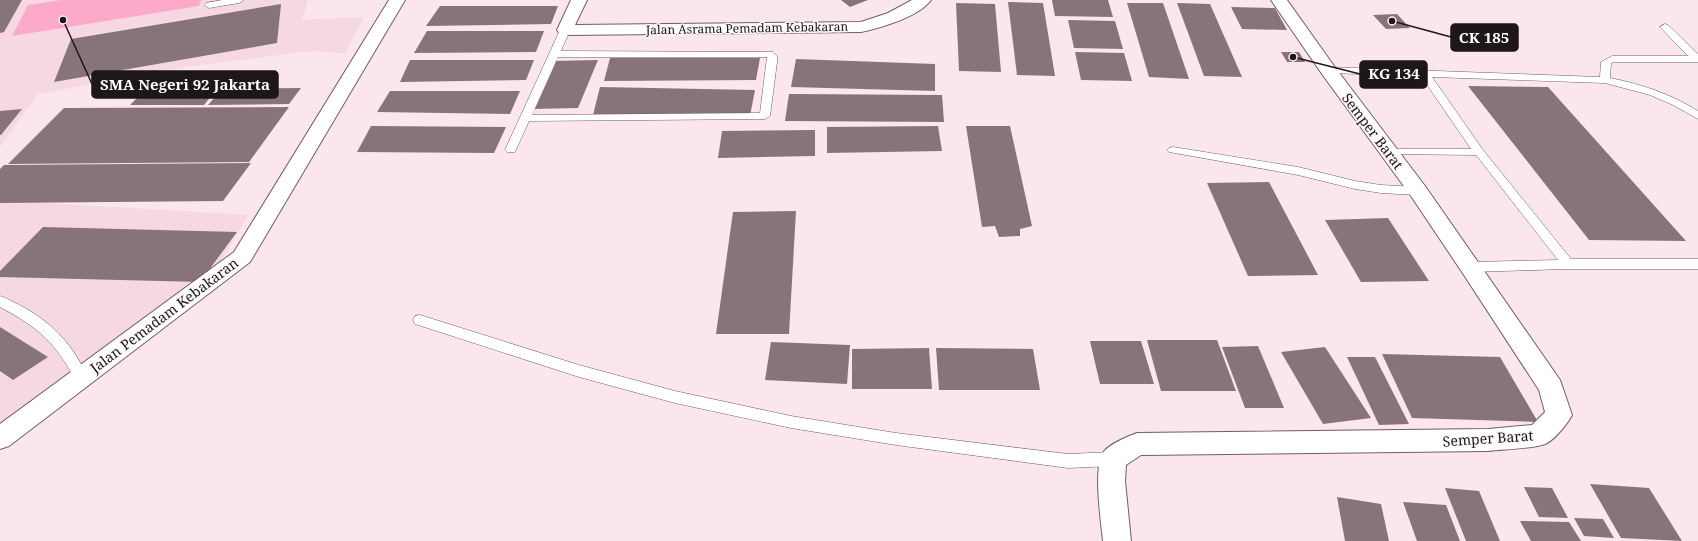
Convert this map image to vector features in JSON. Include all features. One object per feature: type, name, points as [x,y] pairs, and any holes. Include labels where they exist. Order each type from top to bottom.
[{"type":"street","name":"Jalan Pemadam Kebakaran","points":[[0,438],[242,257],[397,0]]},
{"type":"street","points":[[565,30],[579,0]]},
{"type":"street","name":"Jalan Asrama Pemadam Kebakaran","points":[[565,30],[861,27],[884,22],[905,12],[923,0]]},
{"type":"street","name":"Semper Barat","points":[[1114,460],[1137,444],[1488,440],[1539,435],[1558,415],[1551,387],[1418,191],[1328,70],[1279,0]]},
{"type":"street","points":[[1114,460],[1112,481],[1117,541]]},
{"type":"lane","points":[[209,5],[239,0]]},
{"type":"lane","points":[[1665,27],[1698,58]]},
{"type":"lane","points":[[511,150],[565,30]]},
{"type":"lane","points":[[525,118],[765,116],[772,62],[772,56],[769,54],[554,54]]},
{"type":"lane","points":[[1605,80],[1606,62],[1612,59],[1698,58]]},
{"type":"lane","points":[[1328,70],[1605,80],[1652,91],[1685,106],[1698,116]]},
{"type":"lane","points":[[1424,73],[1479,152],[1568,264]]},
{"type":"lane","points":[[1173,150],[1298,171],[1362,186],[1418,191]]},
{"type":"lane","points":[[1388,152],[1479,152]]},
{"type":"lane","points":[[1470,267],[1568,264],[1698,264]]},
{"type":"lane","points":[[0,301],[35,319],[54,335],[76,366],[81,377]]},
{"type":"lane","points":[[420,320],[587,373],[675,397],[791,422],[896,438],[1068,461],[1114,460]]},
{"type":"shaded area","points":[[0,0],[308,0],[302,20],[364,17],[345,53],[312,51],[185,67],[38,94],[0,147]]},
{"type":"shaded area","points":[[61,0],[201,0],[199,6],[12,36],[28,5]]},
{"type":"shaded area","points":[[0,200],[248,215],[217,268],[0,427]]},
{"type":"building","points":[[0,0],[22,0],[4,32],[0,33]]},
{"type":"building","points":[[841,0],[868,0],[850,7]]},
{"type":"building","points":[[1052,0],[1108,0],[1113,17],[1055,16]]},
{"type":"building","points":[[1008,2],[1043,3],[1055,76],[1017,75]]},
{"type":"building","points":[[956,3],[995,4],[1001,72],[959,71]]},
{"type":"building","points":[[1127,3],[1163,3],[1189,79],[1149,77]]},
{"type":"building","points":[[1177,3],[1210,4],[1242,77],[1204,76]]},
{"type":"building","points":[[281,4],[277,43],[54,82],[71,39]]},
{"type":"building","points":[[440,6],[558,6],[551,24],[426,26]]},
{"type":"building","points":[[1231,7],[1275,8],[1287,30],[1242,29]]},
{"type":"building","points":[[1397,14],[1410,28],[1386,29],[1373,15]]},
{"type":"building","points":[[1068,20],[1115,21],[1123,49],[1074,48]]},
{"type":"building","points":[[427,31],[544,31],[536,52],[414,53]]},
{"type":"building","points":[[1075,52],[1124,53],[1132,81],[1081,80]]},
{"type":"building","points":[[1281,52],[1299,52],[1305,62],[1287,62]]},
{"type":"building","points":[[610,58],[760,58],[756,80],[604,81]]},
{"type":"building","points":[[796,59],[935,64],[935,91],[791,87]]},
{"type":"building","points":[[410,60],[534,60],[526,80],[400,82]]},
{"type":"building","points":[[598,60],[578,108],[532,109],[553,61]]},
{"type":"building","points":[[1468,86],[1548,87],[1686,241],[1589,240]]},
{"type":"building","points":[[600,87],[755,90],[750,116],[593,115]]},
{"type":"building","points":[[301,88],[289,104],[208,105],[222,89]]},
{"type":"building","points":[[390,91],[520,91],[510,114],[377,112]]},
{"type":"building","points":[[213,94],[204,105],[130,105],[140,95]]},
{"type":"building","points":[[789,94],[942,95],[944,122],[785,121]]},
{"type":"building","points":[[289,107],[249,162],[8,164],[64,108]]},
{"type":"building","points":[[22,109],[1,135],[0,135],[0,111]]},
{"type":"building","points":[[371,126],[506,127],[494,153],[357,152]]},
{"type":"building","points":[[938,126],[942,151],[827,153],[827,127]]},
{"type":"building","points":[[966,126],[1010,126],[1032,226],[1020,229],[1020,236],[999,237],[995,226],[982,227]]},
{"type":"building","points":[[815,130],[815,156],[718,158],[722,131]]},
{"type":"building","points":[[251,163],[223,201],[0,203],[0,169],[4,165]]},
{"type":"building","points":[[1269,182],[1318,275],[1248,276],[1207,183]]},
{"type":"building","points":[[796,211],[789,334],[716,334],[733,212]]},
{"type":"building","points":[[1388,218],[1429,281],[1361,282],[1325,220]]},
{"type":"building","points":[[43,227],[237,232],[200,282],[0,277],[0,271]]},
{"type":"building","points":[[0,327],[48,357],[13,380],[0,371]]},
{"type":"building","points":[[1147,340],[1217,340],[1236,391],[1161,391]]},
{"type":"building","points":[[1090,341],[1141,341],[1154,384],[1100,384]]},
{"type":"building","points":[[771,342],[850,345],[847,384],[765,380]]},
{"type":"building","points":[[1258,346],[1284,408],[1245,408],[1222,347]]},
{"type":"building","points":[[1325,347],[1371,418],[1323,424],[1281,352]]},
{"type":"building","points":[[929,348],[932,389],[852,389],[852,349]]},
{"type":"building","points":[[936,348],[1033,349],[1040,390],[939,390]]},
{"type":"building","points":[[1382,354],[1500,357],[1538,422],[1412,418]]},
{"type":"building","points":[[1347,357],[1375,357],[1409,424],[1379,425]]},
{"type":"building","points":[[1590,484],[1649,488],[1682,541],[1621,538]]},
{"type":"building","points":[[1524,487],[1552,488],[1568,518],[1539,517]]},
{"type":"building","points":[[1445,488],[1479,491],[1500,541],[1466,541]]},
{"type":"building","points":[[1337,497],[1381,504],[1389,541],[1345,541]]},
{"type":"building","points":[[1403,502],[1446,505],[1460,541],[1417,541]]},
{"type":"building","points":[[1574,518],[1603,519],[1614,538],[1584,536]]},
{"type":"building","points":[[1520,521],[1569,522],[1581,541],[1531,541]]},
{"type":"place","name":"SMA Negeri 92 Jakarta","points":[[63,20]]},
{"type":"place","name":"CK 185","points":[[1392,21]]},
{"type":"place","name":"KG 134","points":[[1293,57]]}]
